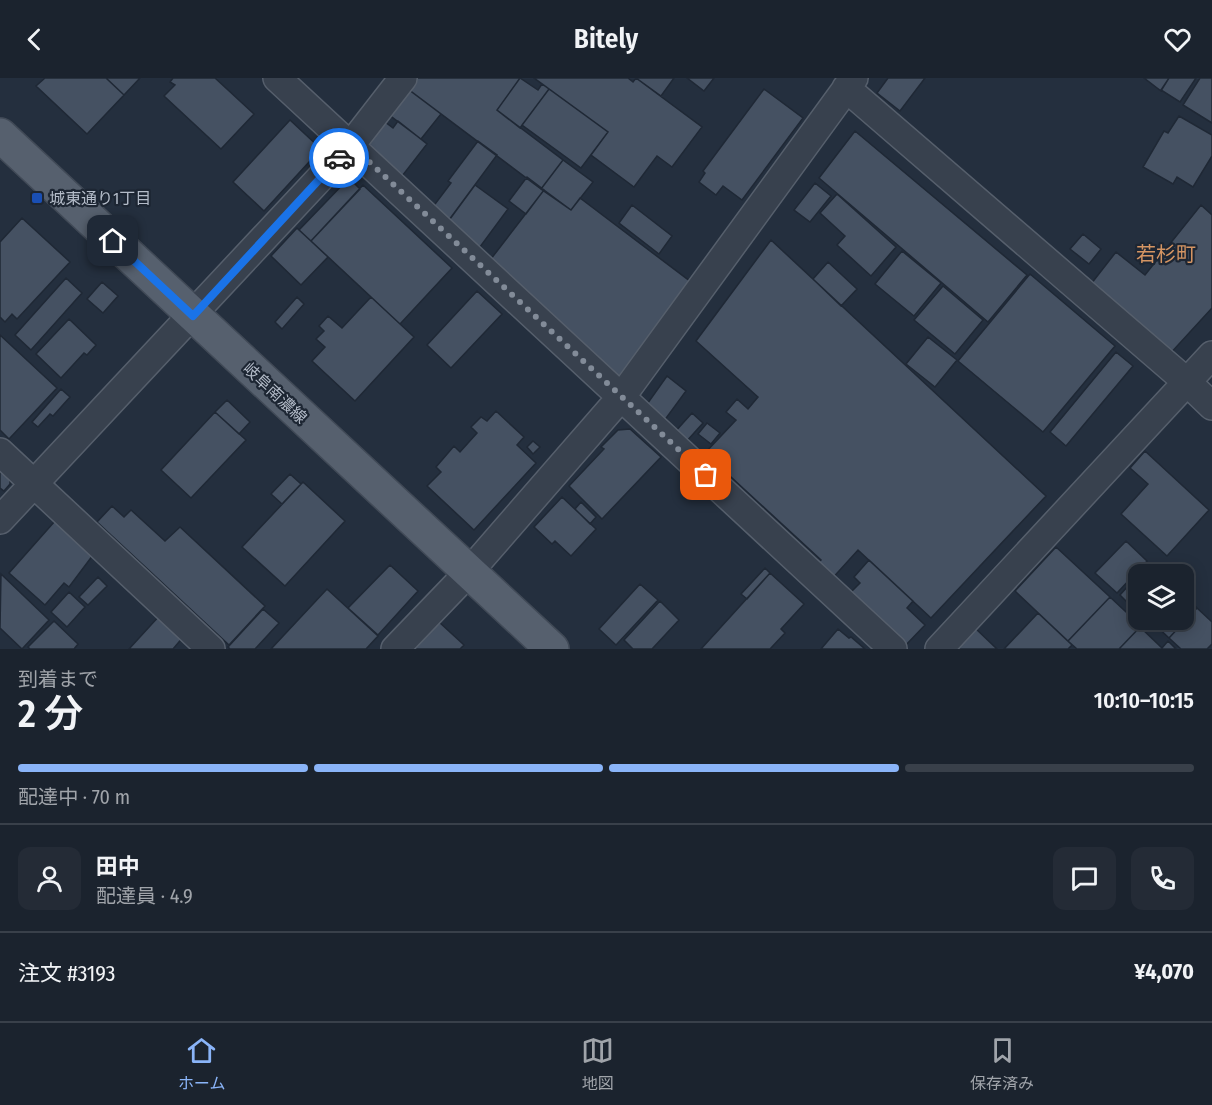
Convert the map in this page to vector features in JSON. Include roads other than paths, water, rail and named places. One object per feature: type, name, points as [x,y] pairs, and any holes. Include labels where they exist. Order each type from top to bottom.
[{"type":"main road","name":"岐阜南濃線","points":[[0,135],[552,649]]},
{"type":"street","points":[[277,78],[893,649]]},
{"type":"street","points":[[0,520],[351,145],[403,78]]},
{"type":"street","points":[[395,649],[469,572],[622,396],[850,83],[1212,406]]},
{"type":"street","points":[[939,649],[1212,355]]},
{"type":"street","points":[[0,452],[211,649]]},
{"type":"place","name":"城東通り1丁目","points":[[37,198]]},
{"type":"district","name":"若杉町","points":[[1166,254]]}]
